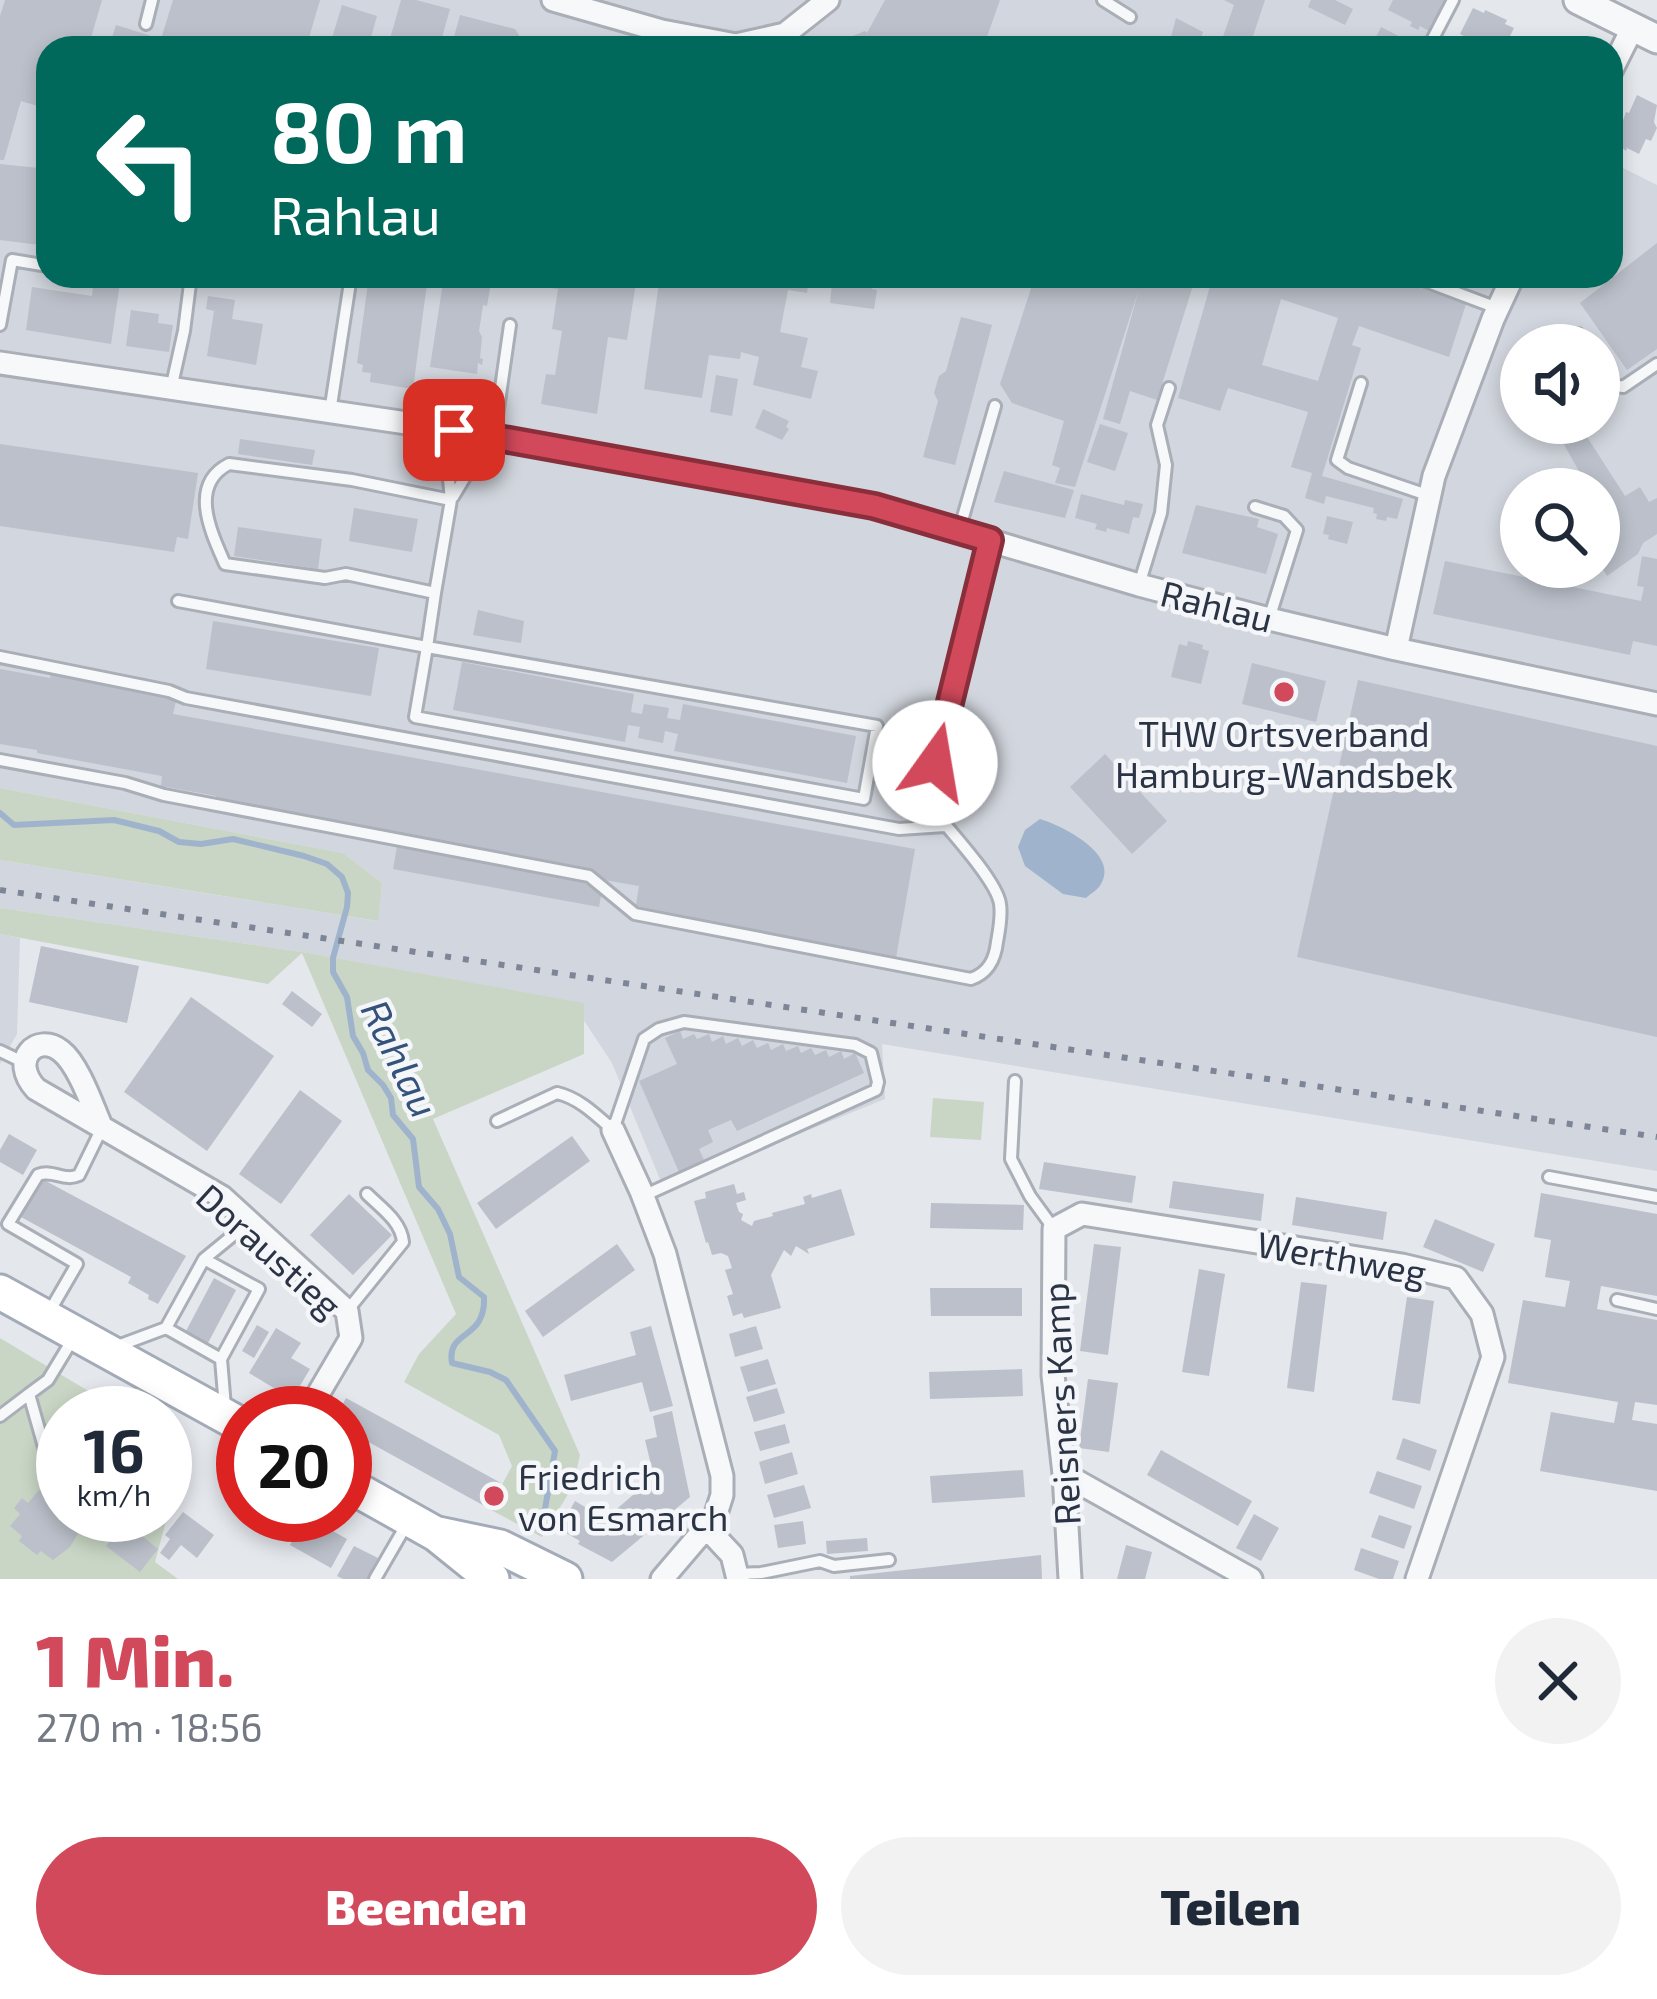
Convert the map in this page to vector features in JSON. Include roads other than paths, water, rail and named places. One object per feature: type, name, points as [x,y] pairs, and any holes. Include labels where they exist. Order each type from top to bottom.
[{"type":"main road","points":[[0,1292],[216,1411]]},
{"type":"main road","points":[[372,1498],[423,1526],[492,1579]]},
{"type":"main road","points":[[423,1526],[500,1546],[565,1579]]},
{"type":"street","points":[[553,0],[688,36]]},
{"type":"street","points":[[795,36],[828,0]]},
{"type":"street","points":[[1578,0],[1645,33],[1623,58]]},
{"type":"street","points":[[1396,649],[1434,476],[1507,288]]},
{"type":"street","name":"Rahlau","points":[[0,363],[474,433],[874,506],[1269,619],[1657,704]]},
{"type":"street","points":[[23,1062],[38,1046],[61,1051],[102,1128]]},
{"type":"street","name":"Doraustieg","points":[[23,1062],[25,1075],[36,1089],[222,1197],[347,1311],[351,1338],[323,1386]]},
{"type":"street","points":[[613,1130],[664,1254],[722,1476],[719,1507],[662,1579]]},
{"type":"street","name":"Werthweg","points":[[1054,1229],[1082,1214],[1402,1265],[1456,1278],[1483,1314],[1493,1357],[1417,1579]]},
{"type":"street","name":"Reisners Kamp","points":[[1054,1229],[1053,1375],[1070,1579]]},
{"type":"street","points":[[1064,1474],[1251,1579]]},
{"type":"street","points":[[706,1527],[732,1555],[738,1576]]},
{"type":"lane","points":[[146,24],[152,0]]},
{"type":"lane","points":[[1103,0],[1130,17]]},
{"type":"lane","points":[[1434,36],[1453,0]]},
{"type":"lane","points":[[0,325],[11,260],[36,264]]},
{"type":"lane","points":[[172,389],[189,288]]},
{"type":"lane","points":[[330,412],[349,288]]},
{"type":"lane","points":[[1444,288],[1497,308]]},
{"type":"lane","points":[[451,500],[469,472],[474,433],[510,325]]},
{"type":"lane","points":[[1620,387],[1657,364]]},
{"type":"lane","points":[[1361,383],[1336,460],[1430,496]]},
{"type":"lane","points":[[1139,585],[1161,513],[1166,464],[1157,425],[1169,388]]},
{"type":"lane","points":[[959,531],[994,406]]},
{"type":"lane","points":[[178,601],[427,646],[877,726],[864,799],[415,716],[427,646],[435,593],[451,500],[448,469],[474,433]]},
{"type":"lane","points":[[435,593],[346,574],[326,578],[225,564],[205,512],[208,489],[214,473],[230,464],[352,480],[451,500]]},
{"type":"lane","points":[[1255,507],[1284,516],[1297,530],[1269,619]]},
{"type":"lane","points":[[0,760],[589,876],[635,914],[971,980],[991,965],[1000,900],[926,802],[990,540]]},
{"type":"lane","points":[[0,656],[186,698],[899,830],[945,826]]},
{"type":"lane","points":[[497,1121],[557,1093],[590,1110],[613,1130],[644,1039],[684,1022],[855,1046],[871,1053],[876,1090],[644,1196]]},
{"type":"lane","points":[[0,1051],[23,1062]]},
{"type":"lane","points":[[1015,1081],[1010,1159],[1054,1229]]},
{"type":"lane","points":[[46,1317],[77,1264],[8,1224],[38,1174],[69,1179],[79,1175],[102,1128]]},
{"type":"lane","points":[[1549,1177],[1657,1197]]},
{"type":"lane","points":[[347,1311],[403,1241],[396,1222],[368,1194]]},
{"type":"lane","points":[[106,1350],[166,1328],[204,1259],[250,1222]]},
{"type":"lane","points":[[204,1259],[259,1288],[221,1359],[227,1386]]},
{"type":"lane","points":[[1617,1300],[1657,1309]]},
{"type":"lane","points":[[166,1328],[221,1359]]},
{"type":"lane","points":[[0,1416],[48,1380],[76,1334]]},
{"type":"lane","points":[[29,1394],[36,1419]]},
{"type":"lane","points":[[375,1579],[423,1526]]},
{"type":"lane","points":[[738,1576],[820,1561],[835,1566],[890,1560]]},
{"type":"water","points":[[1040,819],[1086,842],[1102,862],[1101,884],[1086,898],[1063,894],[1025,866],[1018,847],[1025,830]]},
{"type":"waterway","name":"Rahlau","points":[[0,813],[14,825],[114,820],[159,831],[179,842],[233,839],[327,864],[342,877],[347,907],[333,972],[347,997],[353,1036],[368,1070],[391,1098],[393,1115],[413,1139],[419,1187],[438,1209],[450,1234],[459,1277],[484,1297],[479,1321],[455,1345],[452,1363],[506,1380],[555,1451],[541,1532]]},
{"type":"railway","points":[[0,890],[1657,1137]]},
{"type":"place","name":"THW Ortsverband Hamburg-Wandsbek","points":[[1284,692]]},
{"type":"place","name":"Friedrich von Esmarch","points":[[494,1496]]}]
